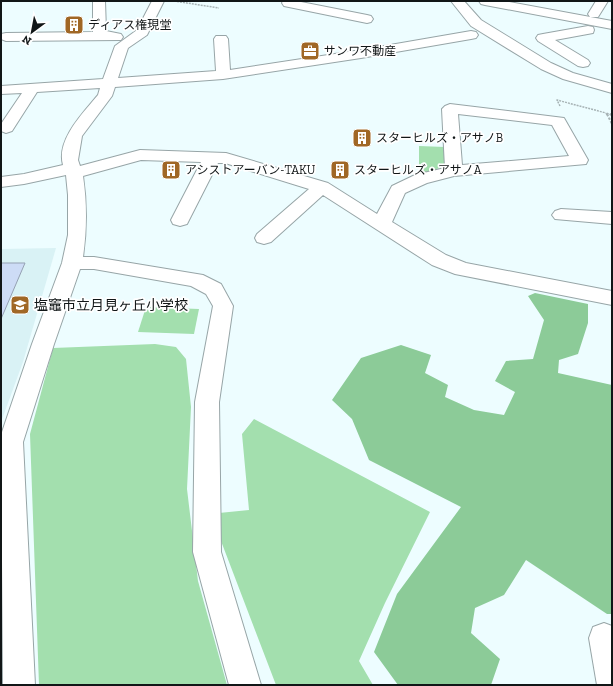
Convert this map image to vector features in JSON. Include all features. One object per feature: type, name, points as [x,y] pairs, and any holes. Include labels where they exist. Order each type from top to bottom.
[{"type":"street","points":[[99,1],[100,33],[103,36]]},
{"type":"street","points":[[19,685],[11,442],[43,344],[72,263],[77,235],[77,203],[70,160],[74,136],[105,96],[122,46],[142,32],[158,1]]},
{"type":"street","points":[[457,1],[476,23],[546,66],[568,76],[612,89]]},
{"type":"street","points":[[485,1],[575,18],[588,37]]},
{"type":"street","points":[[583,81],[588,37],[602,1]]},
{"type":"street","points":[[286,4],[367,19]]},
{"type":"street","points":[[588,37],[612,11]]},
{"type":"street","points":[[588,37],[612,25]]},
{"type":"street","points":[[1,90],[223,75],[346,56],[471,34]]},
{"type":"street","points":[[6,37],[135,37]]},
{"type":"street","points":[[221,39],[223,75]]},
{"type":"street","points":[[6,128],[33,88]]},
{"type":"street","points":[[382,223],[398,190],[421,179],[454,171],[580,160],[558,121],[450,109],[454,171]]},
{"type":"street","points":[[1,182],[73,171],[140,154],[226,158],[322,187],[382,223],[439,260],[462,269],[612,298]]},
{"type":"street","points":[[180,220],[212,158]]},
{"type":"street","points":[[264,238],[322,187]]},
{"type":"street","points":[[560,215],[612,218]]},
{"type":"street","points":[[72,263],[94,263],[196,280],[214,290],[223,306],[207,402],[207,552],[245,685]]},
{"type":"street","points":[[604,638],[612,683]]},
{"type":"path","points":[[172,1],[219,8]]},
{"type":"path","points":[[558,121],[564,117],[558,100],[612,115]]},
{"type":"path","points":[[606,114],[612,124]]},
{"type":"shaded area","name":"塩竈市立月見ヶ丘小学校","points":[[56,248],[23,362],[1,422],[1,249]]},
{"type":"shaded area","points":[[1,263],[25,263],[1,319]]},
{"type":"green space","points":[[419,146],[445,147],[446,162],[440,168],[419,174]]},
{"type":"green space","points":[[535,293],[588,304],[588,323],[578,354],[559,360],[558,373],[612,385],[612,614],[607,614],[526,560],[504,595],[475,608],[471,633],[500,659],[491,685],[398,685],[374,652],[397,594],[461,507],[369,460],[352,419],[332,400],[361,358],[401,345],[431,355],[425,373],[448,385],[445,397],[474,410],[504,415],[515,392],[495,381],[506,361],[533,359],[544,320],[528,296]]},
{"type":"green space","points":[[146,307],[199,309],[194,334],[138,332]]},
{"type":"green space","points":[[155,344],[176,347],[186,359],[191,407],[187,489],[198,581],[227,685],[39,685],[30,434],[53,348]]},
{"type":"green space","points":[[254,419],[430,512],[385,603],[359,661],[373,685],[276,685],[221,541],[219,513],[249,510],[242,434]]},
{"type":"place","name":"ディアス権現堂","points":[[74,25]]},
{"type":"place","name":"サンワ不動産","points":[[310,51]]},
{"type":"place","name":"スターヒルズ・アサノB","points":[[362,138]]},
{"type":"place","name":"アシストアーバン-TAKU","points":[[171,170]]},
{"type":"place","name":"スターヒルズ・アサノA","points":[[340,170]]},
{"type":"place","name":"塩竈市立月見ヶ丘小学校","points":[[20,305]]}]
